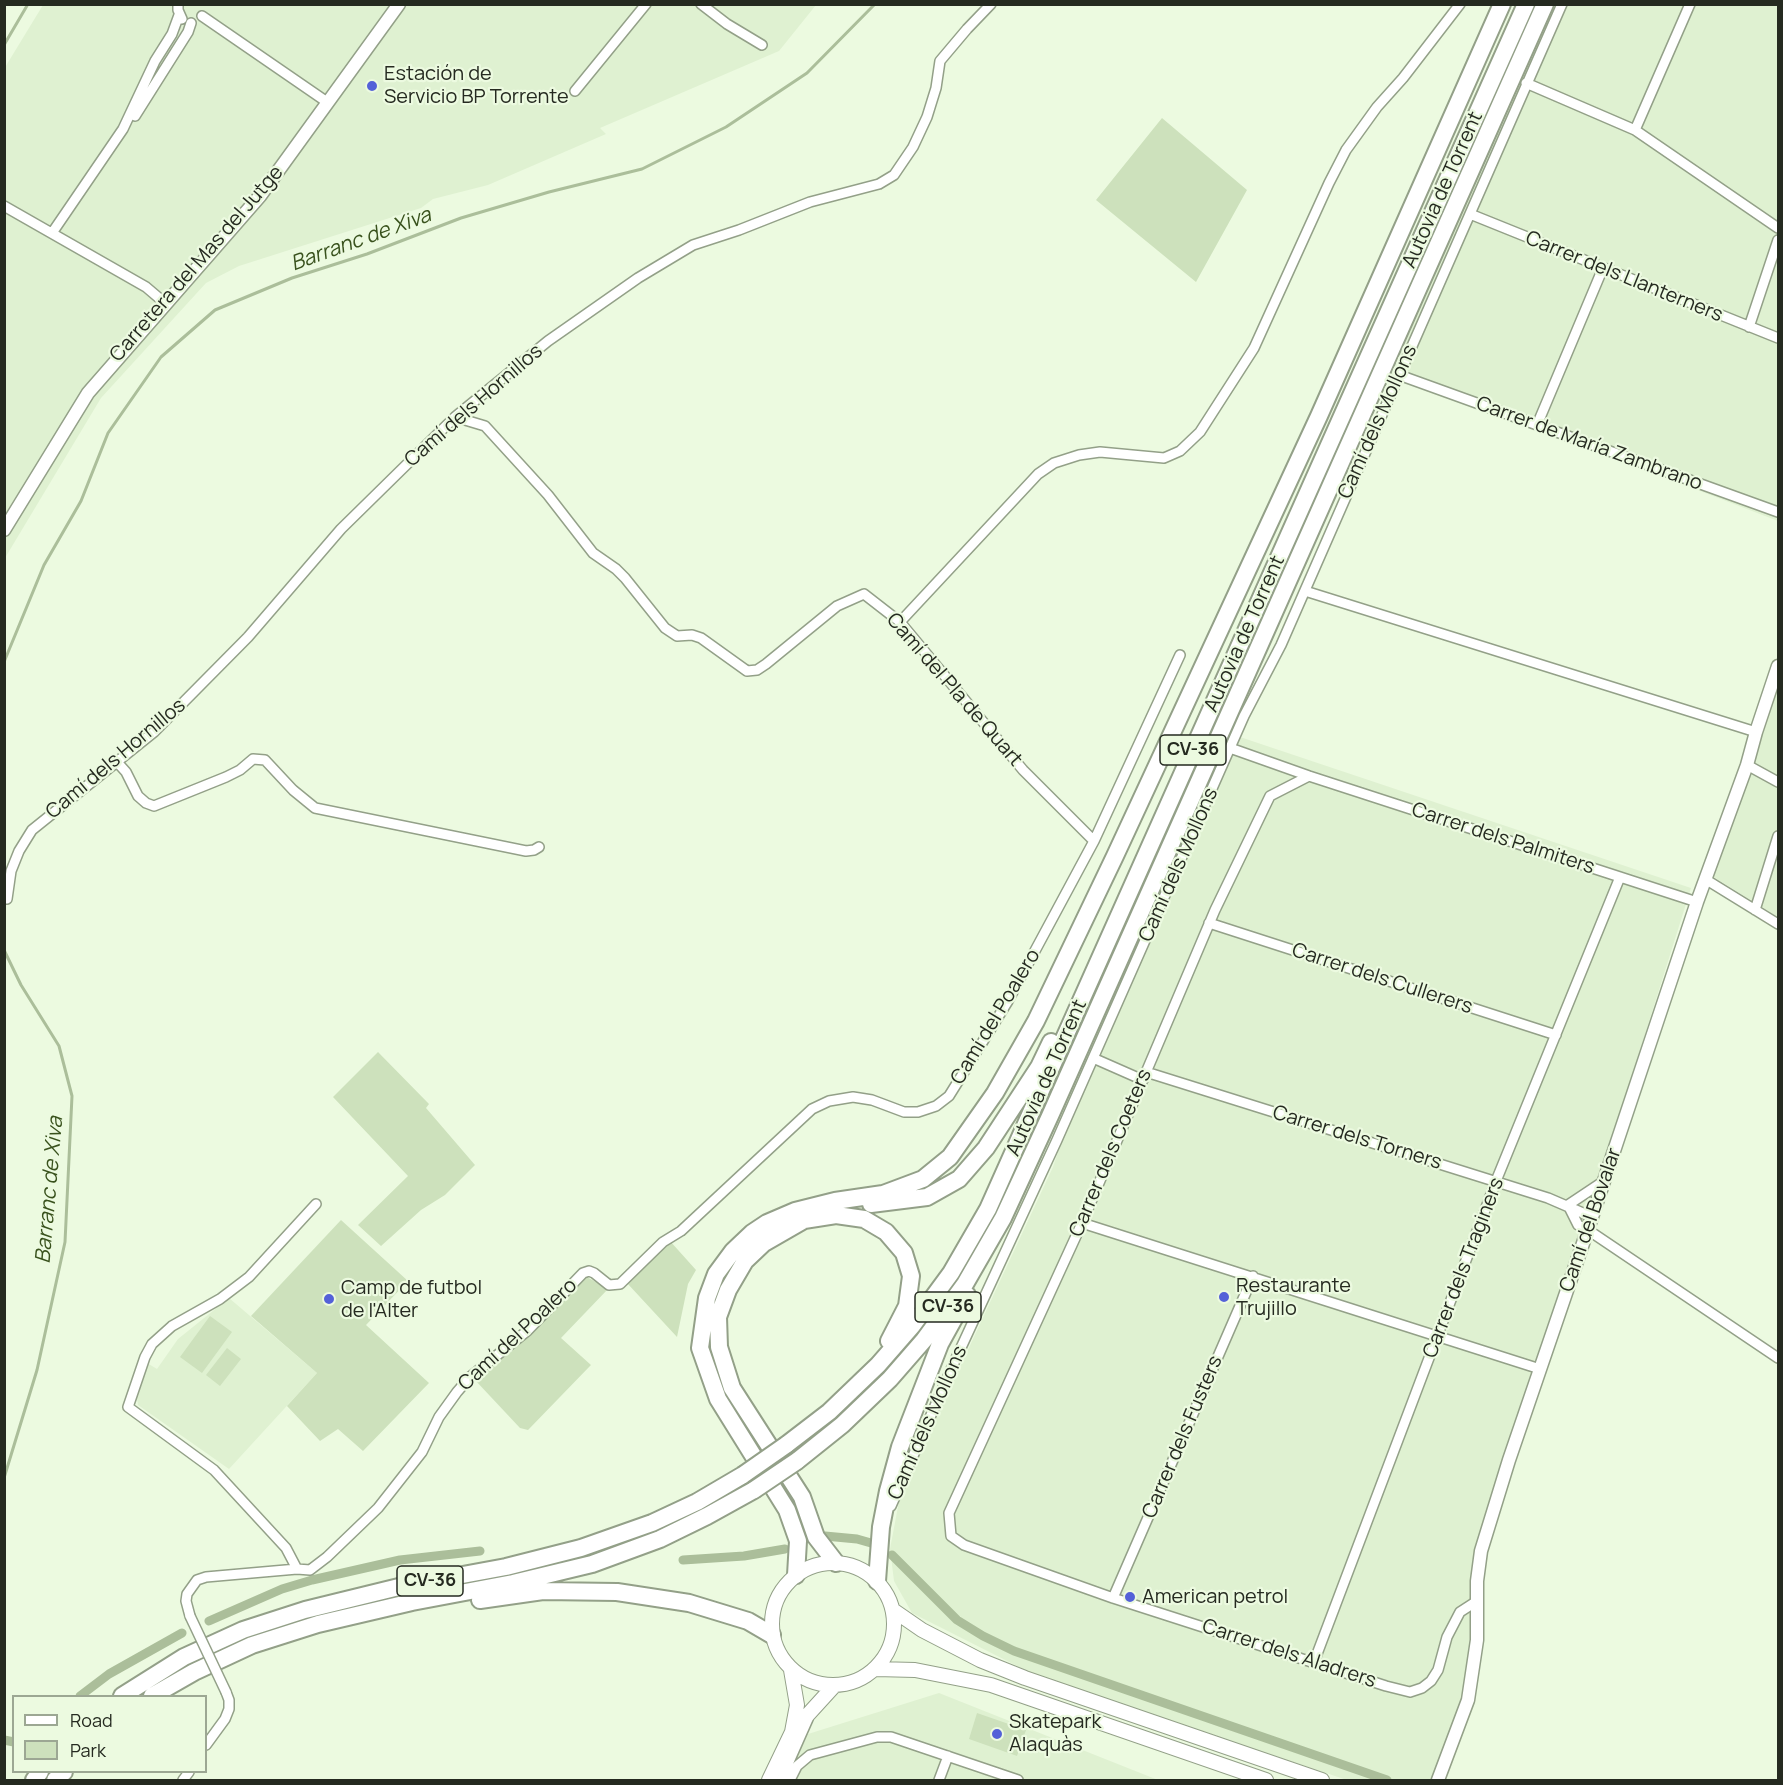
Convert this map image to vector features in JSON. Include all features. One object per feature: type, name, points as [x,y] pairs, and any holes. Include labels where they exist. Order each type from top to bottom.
[{"type":"highway","points":[[796,1575],[798,1542],[787,1510],[718,1399],[700,1348],[707,1298],[716,1274],[752,1233],[767,1223],[795,1211],[835,1201],[883,1194],[923,1179],[950,1156],[995,1093],[1036,1021],[1115,856],[1319,416],[1502,4]]},
{"type":"highway","name":"Autovia de Torrent","points":[[124,1695],[184,1657],[243,1629],[305,1610],[403,1586],[506,1566],[581,1548],[652,1523],[697,1502],[829,1412],[878,1365],[912,1326],[951,1274],[988,1209],[1526,4]]},
{"type":"highway","name":"Autovia de Torrent","points":[[154,1695],[194,1672],[252,1645],[318,1624],[592,1564],[660,1539],[753,1490],[796,1461],[842,1425],[890,1379],[924,1340],[965,1284],[1003,1218],[1545,4]]},
{"type":"highway","points":[[795,1211],[831,1206],[891,1203],[927,1197],[959,1179],[986,1148],[1038,1067],[1079,988],[1121,897],[1142,865]]},
{"type":"highway","points":[[877,1581],[881,1527],[900,1447],[940,1344],[1009,1220],[1043,1144],[1050,1116]]},
{"type":"highway","points":[[784,1443],[874,1360],[893,1337],[907,1306],[911,1275],[904,1253],[886,1232],[864,1219],[836,1215],[804,1220],[764,1244],[745,1261],[728,1290],[718,1317],[719,1347],[732,1388],[802,1497],[816,1537],[836,1563]]},
{"type":"highway","points":[[318,1624],[543,1591],[617,1592],[689,1604],[748,1621],[772,1635]]},
{"type":"main road","points":[[769,1780],[792,1732],[797,1706],[791,1670],[772,1635],[772,1613],[781,1592],[796,1575],[815,1565],[836,1563],[858,1568],[877,1581],[893,1610],[922,1630],[980,1660],[1024,1678],[1323,1780]]},
{"type":"main road","points":[[791,1670],[811,1682],[834,1686],[856,1682],[876,1669],[892,1642],[893,1610]]},
{"type":"main road","points":[[876,1669],[915,1670],[991,1685],[1266,1780]]},
{"type":"main road","points":[[792,1732],[834,1686]]},
{"type":"street","points":[[178,4],[184,21],[191,23],[198,21],[202,16],[202,4]]},
{"type":"street","name":"Carretera del Mas del Jutge","points":[[5,527],[88,393],[260,196],[399,4]]},
{"type":"street","points":[[575,91],[646,4]]},
{"type":"street","points":[[700,4],[762,45]]},
{"type":"street","name":"Camí dels Hornillos","points":[[8,898],[11,871],[19,851],[32,830],[154,732],[248,637],[341,529],[455,417],[548,341],[638,278],[693,245],[739,230],[810,201],[879,184],[894,175],[914,147],[927,117],[936,88],[940,61],[991,4]]},
{"type":"street","points":[[900,622],[1038,474],[1054,463],[1100,452],[1164,458],[1180,451],[1200,432],[1254,348],[1346,150],[1377,107],[1404,78],[1460,4]]},
{"type":"street","name":"Camí dels Mollons","points":[[881,1527],[1094,1058],[1244,716],[1281,645],[1562,4]]},
{"type":"street","points":[[1635,130],[1690,4]]},
{"type":"street","points":[[123,129],[180,15]]},
{"type":"street","points":[[202,16],[327,102]]},
{"type":"street","points":[[52,233],[123,129],[134,117],[188,32],[191,23]]},
{"type":"street","points":[[1526,83],[1635,130],[1779,228]]},
{"type":"street","points":[[4,206],[146,287],[166,304]]},
{"type":"street","name":"Carrer dels Llanterners","points":[[1470,214],[1779,338]]},
{"type":"street","points":[[1749,327],[1779,240]]},
{"type":"street","points":[[1537,425],[1603,268]]},
{"type":"street","name":"Carrer de María Zambrano","points":[[1399,375],[1779,512]]},
{"type":"street","name":"Camí del Pla de Quart","points":[[455,417],[484,426],[548,495],[593,553],[625,578],[665,628],[677,636],[692,635],[701,638],[747,671],[757,670],[766,664],[837,606],[864,594],[900,622],[1023,770],[1094,841]]},
{"type":"street","points":[[1305,591],[1756,732]]},
{"type":"street","points":[[1094,841],[1180,655]]},
{"type":"street","name":"Camí del Bovalar","points":[[1438,1780],[1468,1700],[1476,1640],[1481,1551],[1697,902],[1747,765],[1779,666]]},
{"type":"street","name":"Carrer dels Palmiters","points":[[1230,748],[1309,776],[1697,902]]},
{"type":"street","points":[[117,762],[126,772],[138,796],[154,806],[226,777],[240,770],[253,759],[265,760],[293,790],[315,808],[526,851],[539,847]]},
{"type":"street","points":[[1747,765],[1779,782]]},
{"type":"street","name":"Carrer dels Coeters","points":[[964,1545],[951,1536],[949,1513],[1082,1223],[1209,923],[1270,796],[1309,776]]},
{"type":"street","points":[[1755,910],[1779,836]]},
{"type":"street","name":"Camí del Poalero","points":[[207,1744],[230,1709],[226,1692],[190,1616],[186,1601],[187,1594],[197,1580],[206,1577],[297,1569],[310,1570],[327,1557],[378,1508],[422,1452],[439,1417],[470,1377],[527,1331],[583,1273],[589,1271],[594,1273],[609,1285],[621,1284],[663,1242],[681,1231],[803,1116],[829,1101],[853,1097],[873,1100],[909,1113],[926,1110],[944,1101],[974,1059],[1008,1001],[1094,841]]},
{"type":"street","name":"Carrer dels Traginers","points":[[1314,1662],[1496,1181],[1620,877]]},
{"type":"street","points":[[1705,879],[1779,924]]},
{"type":"street","name":"Carrer dels Cullerers","points":[[1209,923],[1556,1035]]},
{"type":"street","name":"Carrer dels Torners","points":[[1094,1058],[1144,1076],[1496,1181],[1568,1205],[1592,1217]]},
{"type":"street","points":[[1604,1181],[1568,1205],[1578,1225],[1779,1358]]},
{"type":"street","points":[[297,1569],[286,1548],[214,1470],[128,1407],[145,1357],[152,1344],[172,1326],[220,1299],[249,1277],[316,1204]]},
{"type":"street","points":[[1082,1223],[1540,1369]]},
{"type":"street","name":"Carrer dels Fusters","points":[[1113,1598],[1252,1276]]},
{"type":"street","name":"Carrer dels Aladrers","points":[[964,1545],[1113,1598],[1410,1692],[1431,1682],[1438,1670],[1447,1637],[1460,1612],[1477,1601]]},
{"type":"street","points":[[781,1780],[813,1709]]},
{"type":"street","points":[[790,1780],[797,1766],[810,1755],[878,1737],[891,1737],[1017,1780]]},
{"type":"street","points":[[939,1780],[948,1756]]},
{"type":"shaded area","points":[[43,5],[816,5],[779,51],[600,128],[606,134],[488,185],[433,199],[421,208],[239,266],[206,283],[101,398],[5,558],[4,69]]},
{"type":"shaded area","points":[[1556,5],[1778,5],[1778,521],[1407,378],[1387,375]]},
{"type":"shaded area","points":[[1778,667],[1778,917],[1712,876]]},
{"type":"shaded area","points":[[1237,736],[1691,888],[1483,1550],[1465,1700],[1435,1780],[1347,1780],[1039,1677],[912,1613],[894,1581],[890,1549],[900,1496],[1053,1167],[1074,1103]]},
{"type":"shaded area","points":[[229,1298],[317,1373],[229,1469],[138,1405],[136,1393],[147,1363],[157,1369],[178,1339]]},
{"type":"shaded area","points":[[939,1693],[1158,1780],[785,1780],[808,1734]]},
{"type":"green space","points":[[1162,118],[1247,190],[1196,282],[1096,200]]},
{"type":"green space","points":[[378,1052],[429,1104],[426,1108],[475,1165],[445,1195],[421,1210],[381,1246],[358,1225],[408,1176],[333,1097]]},
{"type":"green space","points":[[341,1220],[408,1281],[366,1325],[429,1383],[363,1451],[338,1429],[320,1441],[287,1406],[317,1373],[251,1316]]},
{"type":"green space","points":[[670,1241],[696,1270],[688,1284],[677,1337],[627,1283]]},
{"type":"green space","points":[[587,1277],[608,1289],[561,1338],[591,1365],[528,1430],[520,1428],[475,1380]]},
{"type":"green space","points":[[210,1316],[232,1332],[202,1373],[180,1357]]},
{"type":"green space","points":[[227,1348],[241,1359],[220,1386],[206,1375]]},
{"type":"green space","name":"Skatepark Alaquàs","points":[[977,1713],[1026,1730],[1017,1756],[969,1739]]},
{"type":"waterway","points":[[4,45],[28,4]]},
{"type":"waterway","name":"Barranc de Xiva","points":[[4,662],[44,565],[81,501],[108,433],[161,357],[215,310],[292,278],[367,254],[461,218],[549,192],[642,169],[726,127],[807,73],[875,4]]},
{"type":"waterway","name":"Barranc de Xiva","points":[[4,950],[21,985],[59,1046],[72,1096],[65,1242],[37,1370],[4,1478]]},
{"type":"waterway","points":[[825,1536],[857,1539],[871,1543]]},
{"type":"waterway","points":[[683,1560],[744,1556],[785,1549]]},
{"type":"waterway","points":[[209,1621],[282,1589],[312,1580],[400,1560],[480,1551]]},
{"type":"waterway","points":[[892,1555],[957,1620],[1014,1651],[1387,1780]]},
{"type":"waterway","points":[[81,1695],[109,1674],[182,1633]]},
{"type":"waterway","points":[[4,1740],[12,1742]]},
{"type":"place","name":"Estación de Servicio BP Torrente","points":[[372,86]]},
{"type":"place","name":"Restaurante Trujillo","points":[[1224,1297]]},
{"type":"place","name":"Camp de futbol de l'Alter","points":[[329,1299]]},
{"type":"place","name":"American petrol","points":[[1130,1597]]},
{"type":"place","name":"Skatepark Alaquàs","points":[[997,1734]]}]
